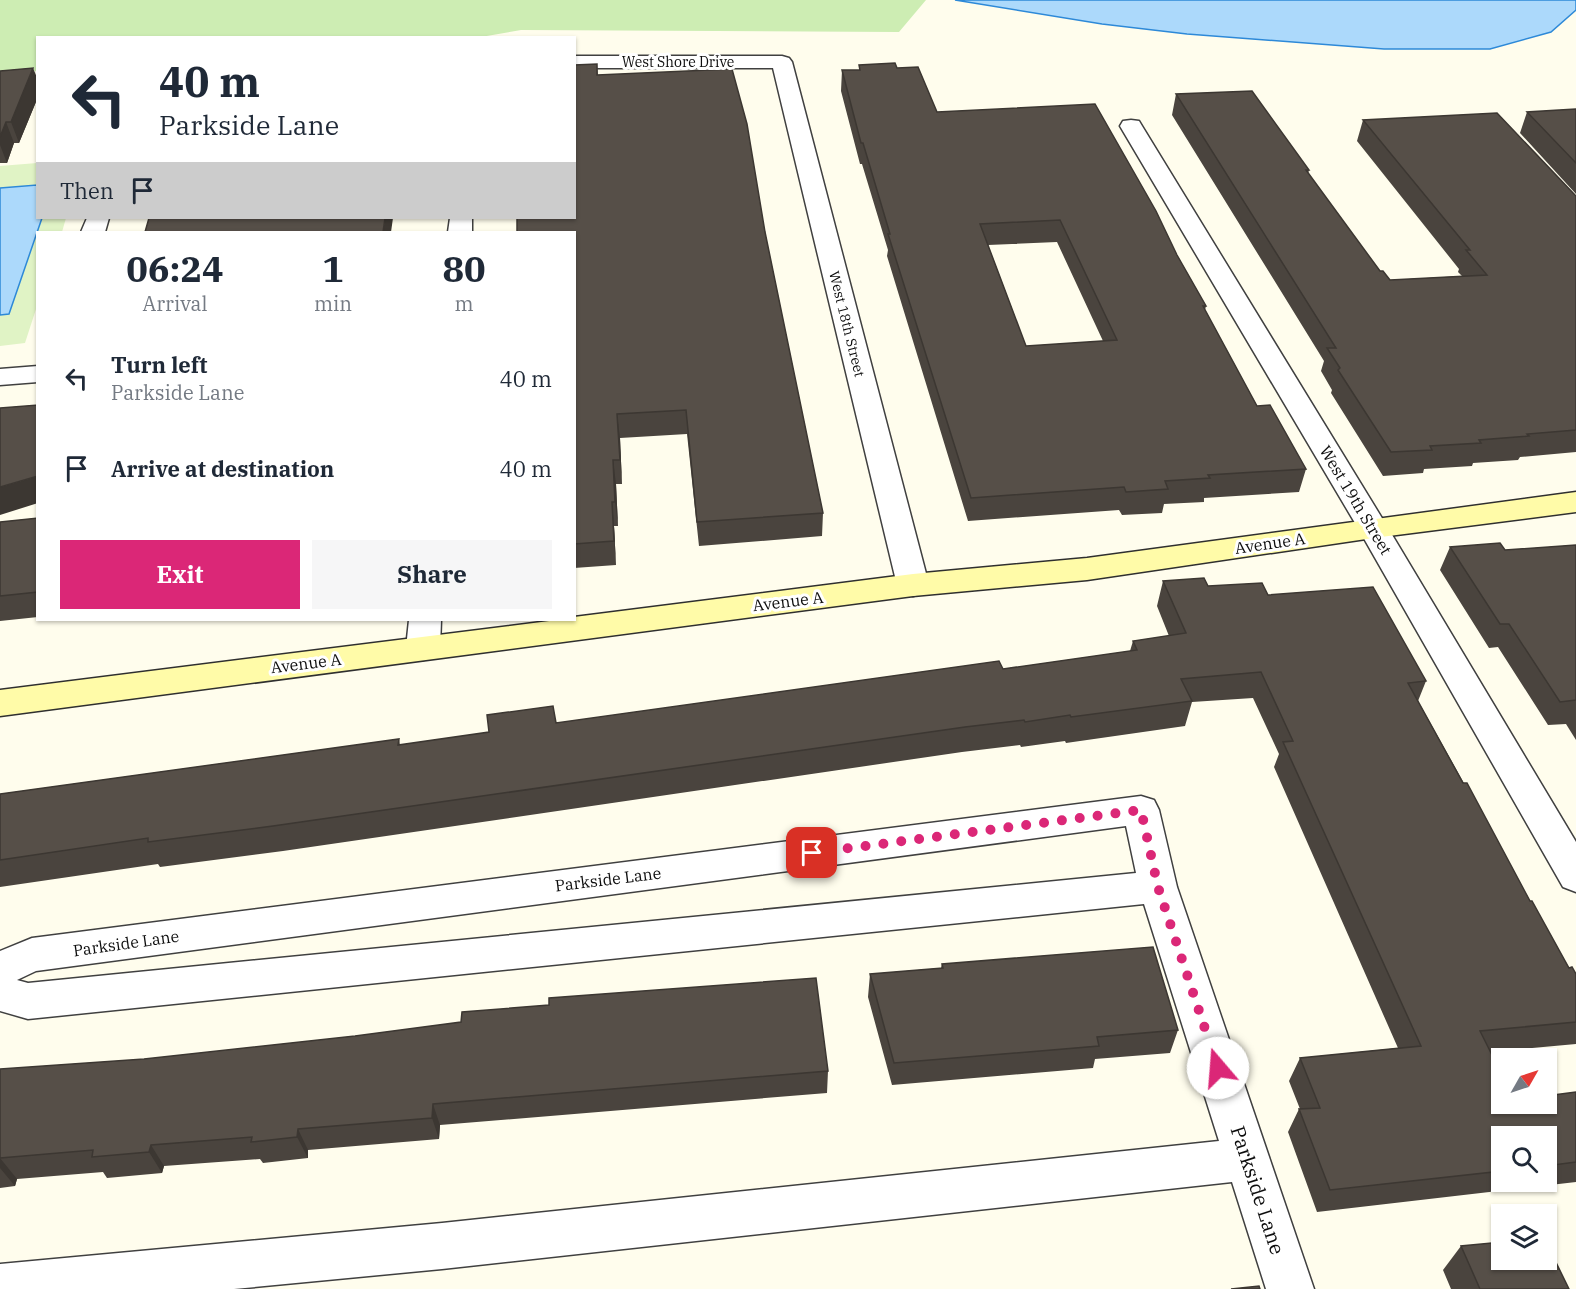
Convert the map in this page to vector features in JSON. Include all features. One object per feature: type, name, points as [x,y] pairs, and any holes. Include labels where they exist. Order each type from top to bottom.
[{"type":"street","name":"West Shore Drive","points":[[576,62],[782,62]]},
{"type":"street","name":"West 18th Street","points":[[782,62],[913,585]]},
{"type":"street","name":"West 19th Street","points":[[1131,126],[1373,528],[1576,876]]},
{"type":"street","points":[[0,377],[36,374]]},
{"type":"street","name":"Avenue A","points":[[576,619],[1087,569],[1576,502]]},
{"type":"street","name":"Avenue A","points":[[0,703],[424,634],[554,621]]},
{"type":"street","name":"Parkside Lane","points":[[0,969],[32,955],[1141,810],[1158,887],[1290,1289]]},
{"type":"street","points":[[0,993],[28,1001],[1158,887]]},
{"type":"street","points":[[0,1288],[442,1246],[1248,1159]]},
{"type":"green space","points":[[0,0],[926,0],[899,32],[521,30],[486,36],[36,36],[36,71],[0,72]]},
{"type":"green space","points":[[36,163],[36,219],[66,219],[62,231],[36,231],[36,309],[25,343],[0,346],[0,166]]},
{"type":"water","points":[[955,0],[1576,0],[1576,10],[1551,32],[1490,49],[1384,49],[1187,34],[1102,24]]},
{"type":"water","points":[[36,185],[36,219],[42,219],[9,314],[0,315],[0,188]]},
{"type":"building","points":[[895,63],[897,68],[918,67],[937,112],[1095,104],[1156,211],[1177,255],[1206,306],[1203,306],[1257,406],[1270,405],[1306,469],[1208,475],[1210,478],[1165,481],[1168,489],[1126,492],[1124,487],[971,498],[888,234],[890,234],[863,143],[861,143],[842,70],[860,70],[859,65]],"holes":[[[1060,220],[1117,340],[1026,346],[980,224]]]},
{"type":"building","points":[[597,64],[597,75],[732,69],[747,124],[765,232],[823,513],[697,522],[686,410],[617,414],[620,460],[613,460],[614,541],[576,544],[576,231],[517,231],[517,219],[576,219],[576,65]]},
{"type":"building","points":[[33,68],[11,122],[6,122],[0,137],[0,71]]},
{"type":"building","points":[[1252,91],[1309,170],[1306,170],[1380,271],[1383,271],[1390,280],[1487,275],[1466,250],[1470,250],[1363,120],[1497,113],[1576,196],[1576,430],[1479,440],[1481,443],[1430,446],[1432,450],[1391,452],[1338,370],[1340,368],[1327,348],[1336,348],[1176,94]]},
{"type":"building","points":[[1576,109],[1576,163],[1527,112]]},
{"type":"building","points":[[149,219],[385,219],[383,231],[145,231]]},
{"type":"building","points":[[36,405],[36,477],[0,487],[0,408]]},
{"type":"building","points":[[36,518],[36,592],[0,596],[0,522]]},
{"type":"building","points":[[1500,543],[1505,550],[1576,545],[1576,700],[1560,702],[1509,624],[1500,624],[1450,547]]},
{"type":"building","points":[[1204,578],[1208,586],[1262,583],[1268,595],[1373,587],[1426,681],[1408,683],[1463,783],[1467,783],[1530,901],[1569,968],[1572,967],[1576,974],[1576,1022],[1480,1031],[1491,1053],[1491,1114],[1557,1114],[1557,1095],[1576,1092],[1576,1162],[1557,1165],[1557,1126],[1491,1126],[1491,1172],[1330,1190],[1299,1109],[1320,1108],[1300,1058],[1421,1046],[1283,742],[1293,741],[1261,672],[1181,679],[1192,701],[1071,717],[1070,715],[1025,722],[1024,720],[965,727],[273,826],[148,842],[148,838],[0,860],[0,794],[399,739],[398,745],[489,732],[487,715],[553,706],[556,723],[999,661],[1003,669],[1137,650],[1133,641],[1186,633],[1163,581]]},
{"type":"building","points":[[1153,947],[1178,1030],[1097,1037],[1099,1046],[894,1063],[870,974],[943,968],[942,964]]},
{"type":"building","points":[[816,978],[828,1071],[433,1104],[432,1118],[298,1129],[297,1137],[251,1142],[252,1137],[151,1145],[149,1152],[92,1157],[93,1150],[0,1158],[0,1069],[144,1059],[355,1036],[461,1022],[462,1012],[549,1005],[549,998]]},
{"type":"building","points":[[1491,1243],[1491,1270],[1557,1270],[1557,1264],[1569,1289],[1480,1289],[1461,1246]]},
{"type":"building","points":[[1259,1286],[1260,1289],[1231,1289]]},
{"type":"route","points":[[812,853],[1141,810],[1158,887],[1218,1068]]}]
